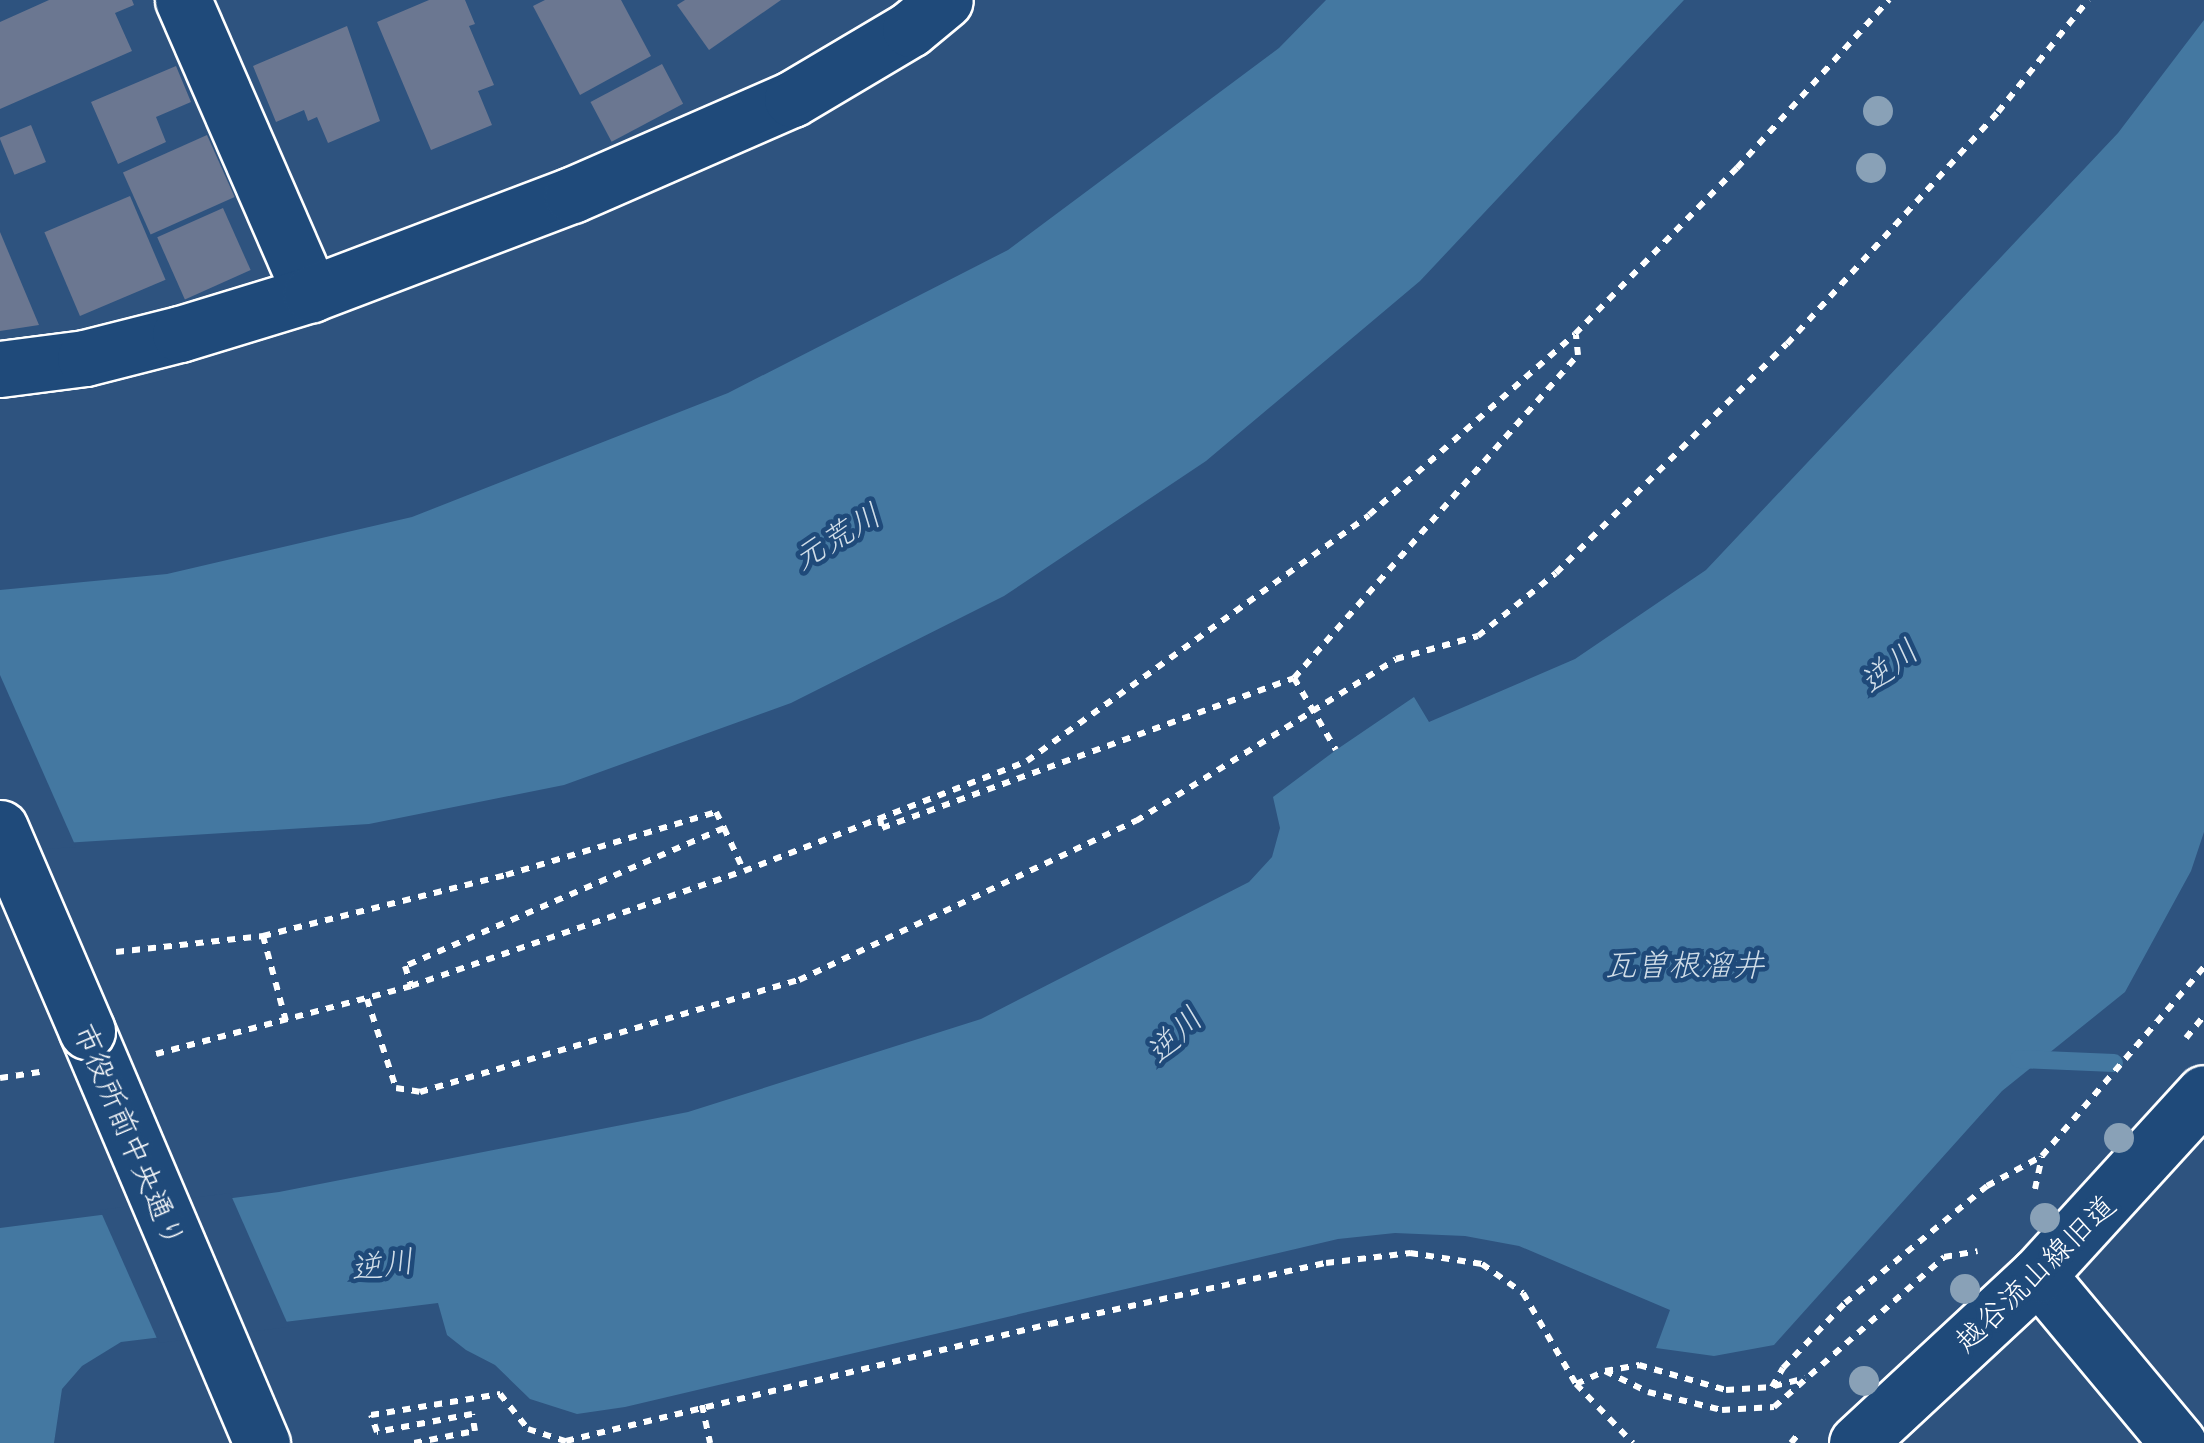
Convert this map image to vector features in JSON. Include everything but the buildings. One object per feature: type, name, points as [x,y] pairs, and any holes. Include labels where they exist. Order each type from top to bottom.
[{"type":"street","points":[[183,0],[312,294]]},
{"type":"street","points":[[0,368],[85,358],[312,294],[572,195],[792,99],[915,10]]},
{"type":"street","name":"市役所前中央通り","points":[[0,828],[262,1443]]},
{"type":"street","name":"越谷流山線旧道","points":[[1856,1443],[2038,1275],[2204,1093]]},
{"type":"street","points":[[2038,1275],[2178,1443]]},
{"type":"path","points":[[0,1078],[94,1047],[176,1050],[411,986],[744,871],[1027,761],[1369,515],[1576,334],[1738,168],[1889,0]]},
{"type":"path","points":[[366,999],[396,1088],[420,1092],[799,980],[1136,822],[1396,658],[1478,636],[1556,573],[1787,344],[1998,112],[2088,0]]},
{"type":"path","points":[[880,818],[882,828],[1294,678],[1578,355],[1576,334]]},
{"type":"path","points":[[1294,678],[1336,750]]},
{"type":"path","points":[[96,953],[262,936],[506,875],[716,812],[744,871]]},
{"type":"path","points":[[411,986],[406,966],[724,828]]},
{"type":"path","points":[[262,936],[286,1021]]},
{"type":"path","points":[[1772,1386],[1783,1368],[1846,1303],[1986,1186],[2042,1156],[2204,967]]},
{"type":"path","points":[[2031,1206],[2042,1156]]},
{"type":"path","points":[[1605,1371],[1648,1392],[1722,1410],[1774,1407],[1944,1258],[1984,1250]]},
{"type":"path","points":[[414,1443],[475,1431],[472,1414],[377,1432],[371,1415],[500,1394],[528,1430],[566,1440],[702,1404],[1326,1263],[1410,1253],[1482,1264],[1522,1292],[1576,1384],[1633,1443]]},
{"type":"path","points":[[1576,1384],[1605,1371],[1639,1366],[1726,1390],[1807,1378]]},
{"type":"path","points":[[702,1404],[710,1443]]},
{"type":"water","name":"元荒川","points":[[1326,0],[1684,0],[1420,281],[1206,461],[1004,596],[791,703],[564,785],[369,824],[0,847],[0,590],[167,574],[412,517],[728,393],[1008,250],[1279,48]]},
{"type":"water","name":"瓦曽根溜井","points":[[2204,20],[2204,832],[2191,871],[2125,992],[2002,1091],[1774,1345],[1714,1356],[1656,1348],[1670,1310],[1519,1246],[1465,1236],[1395,1233],[1338,1239],[625,1407],[577,1414],[530,1399],[495,1365],[447,1335],[438,1303],[121,1342],[82,1366],[62,1389],[54,1443],[0,1443],[0,1228],[279,1192],[688,1112],[981,1019],[1249,882],[1272,857],[1280,828],[1273,797],[1336,750],[1414,697],[1429,722],[1575,659],[1706,570],[2118,133]]},
{"type":"pier","points":[[0,675],[76,847],[0,852]]},
{"type":"pier","points":[[230,1193],[289,1327],[159,1343],[100,1210]]},
{"type":"waterway","points":[[2019,1059],[2114,1063]]},
{"type":"water label","name":"逆川","points":[[1888,665]]},
{"type":"water label","name":"逆川","points":[[1173,1034]]},
{"type":"water label","name":"逆川","points":[[382,1263]]}]
